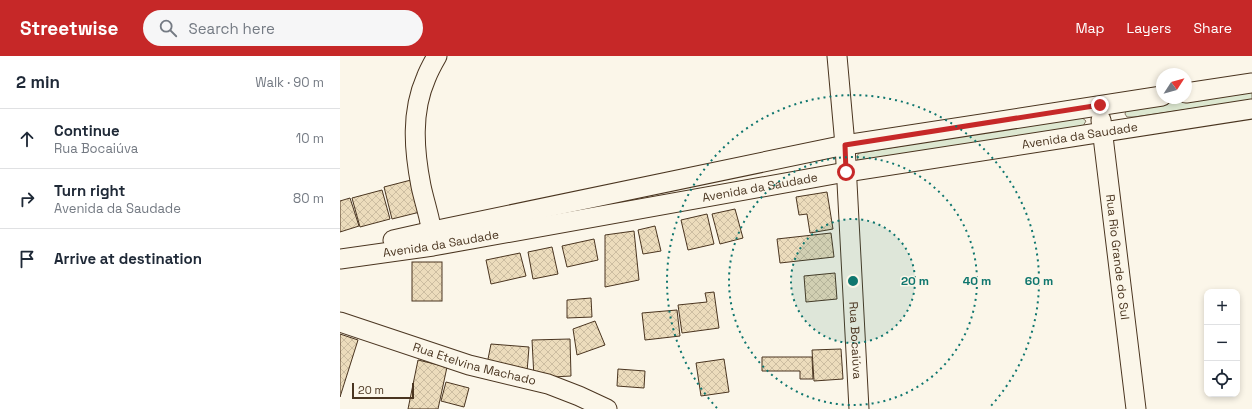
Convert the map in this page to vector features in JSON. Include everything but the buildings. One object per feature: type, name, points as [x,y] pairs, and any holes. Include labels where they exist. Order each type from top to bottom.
[{"type":"street","points":[[433,238],[421,186],[415,148],[414,127],[418,103],[426,78],[437,56]]},
{"type":"street","name":"Rua Bocaiúva","points":[[837,56],[845,145],[859,409]]},
{"type":"street","points":[[1192,92],[1252,83]]},
{"type":"street","name":"Avenida da Saudade","points":[[340,259],[845,145],[1156,97]]},
{"type":"street","name":"Rua Rio Grande do Sul","points":[[1100,105],[1136,409]]},
{"type":"street","name":"Avenida da Saudade","points":[[340,255],[365,247],[433,238],[1252,109]]},
{"type":"street","name":"Rua Etelvina Machado","points":[[340,322],[469,365],[548,384],[607,409]]},
{"type":"green space","points":[[1252,92],[1252,100],[1134,117],[1127,117],[1125,114],[1126,110],[1131,108],[1161,104],[1192,104],[1192,100]]},
{"type":"green space","points":[[1080,116],[1086,121],[1083,126],[1079,127],[858,161],[857,156],[859,153]]},
{"type":"route","points":[[846,172],[845,145],[1100,105]]}]
